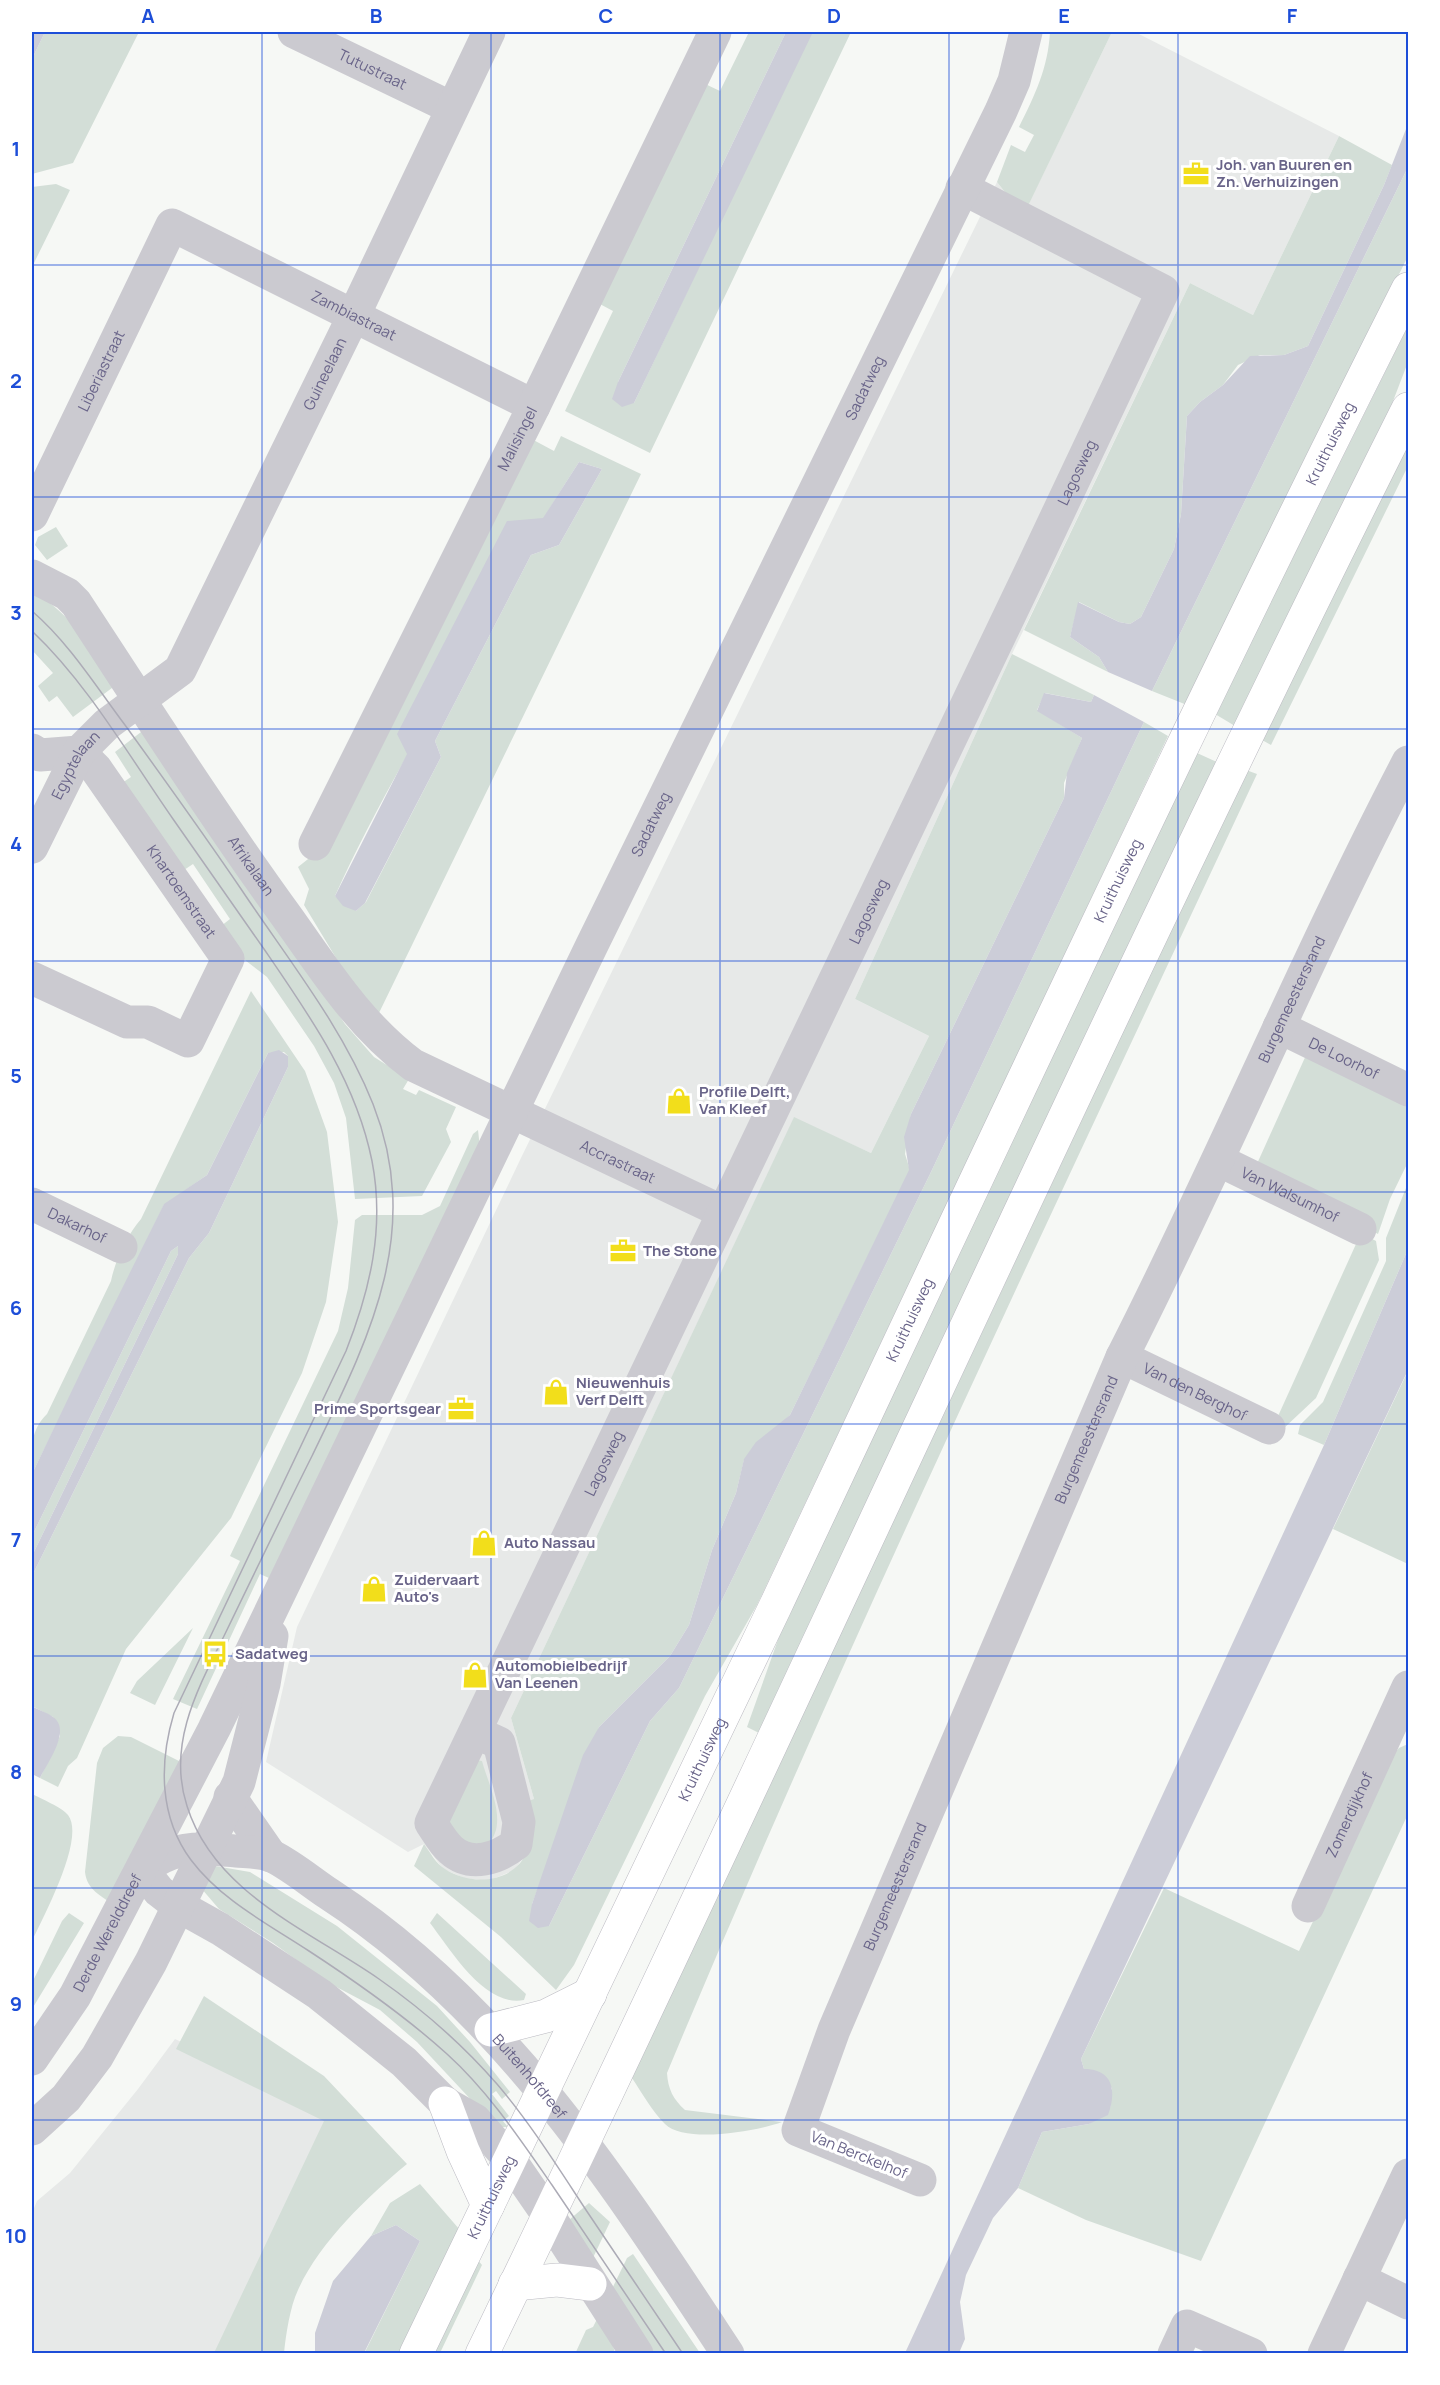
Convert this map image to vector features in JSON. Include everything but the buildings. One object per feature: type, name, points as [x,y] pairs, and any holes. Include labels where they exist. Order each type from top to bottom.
[{"type":"main road","name":"Kruithuisweg","points":[[416,2354],[590,1994],[1101,915],[1311,482],[1408,289]]},
{"type":"main road","points":[[482,2354],[584,2143],[1126,986],[1408,409]]},
{"type":"main road","points":[[491,2030],[546,2016],[590,1994]]},
{"type":"main road","points":[[445,2103],[463,2151],[488,2205]]},
{"type":"main road","points":[[515,2284],[568,2280],[590,2284]]},
{"type":"street","name":"Tutustraat","points":[[294,32],[452,108]]},
{"type":"street","name":"Guineelaan","points":[[140,700],[180,670],[354,315],[489,32]]},
{"type":"street","name":"Malisingel","points":[[315,844],[534,406],[715,32]]},
{"type":"street","name":"Sadatweg","points":[[177,1802],[279,1599],[1014,81],[1020,38]]},
{"type":"street","name":"Lagosweg","points":[[475,1732],[723,1212],[804,1050],[1163,291],[962,188]]},
{"type":"street","name":"Zambiastraat","points":[[172,225],[534,406]]},
{"type":"street","name":"Liberiastraat","points":[[32,515],[172,225]]},
{"type":"street","name":"Afrikalaan","points":[[32,576],[67,594],[76,603],[264,885],[354,1010],[375,1034],[413,1065],[513,1112]]},
{"type":"street","name":"Egyptelaan","points":[[32,847],[79,752],[107,724],[140,700]]},
{"type":"street","points":[[32,750],[40,755],[79,752]]},
{"type":"street","name":"Khartoemstraat","points":[[32,978],[127,1022],[148,1022],[188,1041],[228,959],[96,769],[79,752]]},
{"type":"street","name":"Burgemeestersrand","points":[[798,2130],[834,2030],[1122,1357],[1408,762]]},
{"type":"street","name":"De Loorhof","points":[[1279,1027],[1408,1090]]},
{"type":"street","name":"Accrastraat","points":[[513,1112],[723,1212]]},
{"type":"street","name":"Van Walsumhof","points":[[1218,1160],[1360,1229]]},
{"type":"street","name":"Dakarhof","points":[[32,1204],[121,1247]]},
{"type":"street","name":"Van den Berghof","points":[[1122,1357],[1269,1428]]},
{"type":"street","name":"Sadatweg","points":[[177,1905],[239,1782],[264,1684],[279,1599]]},
{"type":"street","name":"Zomerdijkhof","points":[[1308,1906],[1400,1727],[1408,1687]]},
{"type":"street","name":"Buitenhofdreef","points":[[230,1797],[271,1856],[380,1929],[438,1977],[491,2030],[584,2143],[728,2354]]},
{"type":"street","name":"Derde Werelddreef","points":[[32,2060],[75,1996],[177,1802]]},
{"type":"street","name":"Buitenhofdreef","points":[[142,1870],[156,1859],[184,1849],[206,1848],[271,1856]]},
{"type":"street","points":[[142,1870],[159,1891],[177,1905],[220,1929],[338,2009],[404,2062],[445,2103],[475,2120],[510,2160],[637,2354]]},
{"type":"street","points":[[32,2129],[66,2098],[98,2057],[151,1962],[177,1905]]},
{"type":"street","points":[[151,1962],[191,1933],[220,1929]]},
{"type":"street","name":"Van Berckelhof","points":[[798,2130],[920,2180]]},
{"type":"street","points":[[1323,2354],[1408,2175]]},
{"type":"street","points":[[1359,2279],[1408,2303]]},
{"type":"street","points":[[1174,2354],[1186,2326],[1251,2354]]},
{"type":"shaded area","points":[[32,32],[45,32],[32,59]]},
{"type":"shaded area","points":[[45,32],[139,32],[73,163],[32,174],[32,59]]},
{"type":"shaded area","points":[[749,32],[786,32],[618,382],[634,403],[811,32],[851,32],[650,453],[565,411],[613,311],[598,303],[701,82],[720,91]]},
{"type":"shaded area","points":[[786,32],[812,34],[634,403],[622,407],[612,399],[618,382]]},
{"type":"shaded area","points":[[1050,32],[1112,32],[1027,208],[1011,200],[997,182],[1011,145],[1025,152],[1034,135],[1019,127],[1044,69]]},
{"type":"shaded area","points":[[1112,32],[1135,32],[1339,136],[1253,315],[1190,283],[1012,654],[855,999],[929,1036],[871,1153],[794,1118],[511,1718],[534,1799],[529,1848],[515,1870],[488,1881],[464,1878],[443,1869],[424,1844],[408,1852],[266,1762],[297,1627],[520,1160],[997,182],[1011,200],[1027,207]]},
{"type":"shaded area","points":[[1408,124],[1408,167],[1152,691],[1108,672],[1099,657],[1070,637],[1078,602],[1119,622],[1130,624],[1141,617],[1174,549],[1181,514],[1187,416],[1200,402],[1223,385],[1250,356],[1284,355],[1308,346],[1384,185]]},
{"type":"shaded area","points":[[1339,136],[1392,165],[1384,185],[1308,346],[1284,355],[1260,355],[1238,365],[1223,385],[1200,402],[1187,416],[1181,514],[1174,549],[1141,617],[1130,624],[1119,622],[1079,602],[1070,637],[1099,657],[1108,672],[1024,630],[1190,283],[1253,315]]},
{"type":"shaded area","points":[[1408,167],[1408,256],[1187,705],[1152,691]]},
{"type":"shaded area","points":[[56,184],[70,190],[32,267],[32,187]]},
{"type":"shaded area","points":[[1408,326],[1408,362],[1380,435],[1235,726],[1215,714]]},
{"type":"shaded area","points":[[526,436],[554,451],[561,436],[641,474],[378,1015],[353,986],[304,905],[309,889],[298,867],[322,848]],"holes":[[[579,462],[602,469],[559,545],[531,555],[435,741],[441,757],[366,902],[356,911],[335,896],[407,756],[514,567]]]},
{"type":"shaded area","points":[[1408,442],[1408,466],[1271,745],[1262,740]]},
{"type":"shaded area","points":[[579,462],[602,469],[559,545],[531,555],[435,741],[441,757],[365,903],[356,911],[343,906],[335,896],[407,754],[397,734],[507,521],[543,518]]},
{"type":"shaded area","points":[[56,527],[68,546],[47,560],[35,545],[38,537]]},
{"type":"shaded area","points":[[32,591],[70,621],[116,685],[73,717],[57,696],[49,702],[38,686],[53,673],[32,650]]},
{"type":"shaded area","points":[[1012,654],[1094,695],[1091,702],[1045,693],[1037,710],[1082,738],[1064,783],[1064,798],[911,1114],[905,1154],[910,1170],[790,1415],[744,1460],[736,1493],[712,1550],[689,1625],[670,1656],[599,1727],[532,1904],[549,1926],[650,1721],[679,1688],[931,1172],[1144,722],[1168,736],[757,1605],[705,1696],[574,1965],[556,1990],[501,1937],[414,1866],[424,1844],[433,1858],[445,1869],[456,1875],[480,1880],[504,1875],[514,1869],[528,1849],[526,1802],[534,1799],[511,1718],[794,1117],[871,1153],[929,1036],[855,999]]},
{"type":"shaded area","points":[[1044,693],[1091,702],[1094,695],[1144,722],[931,1172],[679,1688],[650,1721],[549,1926],[538,1928],[529,1921],[532,1904],[583,1755],[599,1727],[670,1656],[689,1625],[712,1550],[736,1493],[744,1459],[756,1442],[790,1415],[909,1170],[904,1137],[911,1114],[1064,798],[1067,773],[1082,738],[1037,711]]},
{"type":"shaded area","points":[[145,729],[345,1024],[374,1057],[409,1079],[403,1089],[416,1095],[419,1090],[456,1107],[446,1129],[451,1142],[422,1196],[355,1199],[346,1118],[334,1083],[314,1046],[267,977],[229,948],[216,930],[230,919],[193,864],[178,874],[119,785],[131,777],[115,752]]},
{"type":"shaded area","points":[[1197,753],[1219,763],[761,1734],[747,1727],[785,1620],[1030,1093]]},
{"type":"shaded area","points":[[1246,770],[1257,774],[955,1420],[808,1745],[667,2073],[672,2093],[685,2110],[782,2122],[722,2134],[704,2135],[675,2130],[660,2119],[632,2078]]},
{"type":"shaded area","points":[[251,991],[305,1071],[327,1132],[338,1222],[326,1302],[302,1373],[231,1518],[126,1649],[77,1758],[68,1766],[58,1787],[40,1778],[60,1736],[53,1717],[32,1706],[32,1576],[189,1258],[209,1233],[288,1067],[288,1056],[284,1052],[268,1053],[207,1175],[164,1205],[32,1474],[34,1434],[47,1414],[111,1281],[122,1248],[141,1219]]},
{"type":"shaded area","points":[[279,1050],[288,1056],[288,1067],[209,1233],[189,1258],[32,1576],[32,1556],[178,1254],[178,1246],[171,1251],[32,1536],[32,1474],[164,1204],[207,1175],[268,1053]]},
{"type":"shaded area","points":[[1307,1053],[1408,1102],[1408,1162],[1390,1199],[1378,1234],[1256,1166]]},
{"type":"shaded area","points":[[478,1130],[480,1148],[269,1578],[260,1574],[197,1709],[173,1699],[240,1561],[230,1556],[338,1331],[348,1288],[355,1220],[362,1215],[422,1215],[440,1206],[473,1134]]},
{"type":"shaded area","points":[[1408,1183],[1408,1249],[1324,1445],[1298,1434],[1300,1425],[1323,1402],[1386,1261],[1386,1238]]},
{"type":"shaded area","points":[[1361,1233],[1376,1241],[1379,1260],[1316,1398],[1283,1429],[1274,1425]]},
{"type":"shaded area","points":[[178,1246],[178,1254],[32,1556],[32,1536],[171,1251]]},
{"type":"shaded area","points":[[1408,1249],[1408,1370],[1081,2059],[1084,2069],[1101,2073],[1110,2083],[1112,2098],[1108,2115],[1089,2124],[1042,2132],[1018,2188],[993,2218],[966,2275],[960,2302],[965,2339],[959,2353],[905,2353],[1324,1445]]},
{"type":"shaded area","points":[[1406,1375],[1408,1377],[1408,1564],[1333,1529]]},
{"type":"shaded area","points":[[193,1628],[155,1705],[130,1693],[137,1681]]},
{"type":"shaded area","points":[[32,1706],[53,1717],[60,1730],[56,1747],[40,1778],[32,1774]]},
{"type":"shaded area","points":[[118,1736],[131,1737],[183,1763],[116,1906],[92,1888],[85,1872],[97,1763],[103,1748]]},
{"type":"shaded area","points":[[1408,1744],[1408,1814],[1201,2261],[1086,2220],[1018,2188],[1042,2132],[1089,2124],[1110,2108],[1112,2088],[1084,2069],[1081,2059],[1164,1888],[1299,1951],[1391,1757],[1399,1748]]},
{"type":"shaded area","points":[[475,1760],[482,1761],[493,1794],[496,1805],[496,1828],[486,1846],[464,1846],[447,1821]]},
{"type":"shaded area","points":[[32,1794],[68,1815],[72,1826],[72,1841],[61,1878],[32,1941]]},
{"type":"shaded area","points":[[209,1865],[250,1872],[337,1926],[437,2006],[470,2042],[510,2092],[502,2099],[496,2091],[492,2094],[509,2116],[503,2121],[508,2127],[501,2127],[489,2119],[417,2042],[380,2010],[327,1982],[273,1943],[219,1909],[195,1881]]},
{"type":"shaded area","points":[[69,1913],[84,1923],[32,2009],[32,1983],[62,1921]]},
{"type":"shaded area","points":[[437,1913],[526,1994],[524,2000],[510,2000],[496,1995],[470,1974],[430,1923]]},
{"type":"shaded area","points":[[204,1996],[324,2076],[407,2164],[346,2221],[318,2255],[295,2297],[284,2353],[214,2353],[324,2121],[176,2049]]},
{"type":"shaded area","points":[[175,2039],[338,2115],[222,2353],[32,2353],[32,2213],[37,2201],[70,2173]]},
{"type":"shaded area","points":[[420,2184],[460,2230],[400,2353],[364,2354],[420,2241],[396,2225],[371,2236],[390,2203]]},
{"type":"shaded area","points":[[589,2203],[610,2222],[590,2264],[569,2220]]},
{"type":"shaded area","points":[[396,2225],[420,2241],[364,2353],[315,2353],[315,2333],[333,2281],[371,2236]]},
{"type":"shaded area","points":[[633,2254],[700,2353],[648,2353],[609,2295],[627,2258]]},
{"type":"shaded area","points":[[477,2259],[482,2265],[440,2353],[432,2354]]},
{"type":"shaded area","points":[[598,2317],[610,2334],[615,2353],[575,2354],[586,2330],[593,2327]]},
{"type":"tram line","points":[[32,611],[58,637],[92,680],[198,827],[330,1020],[346,1047],[373,1104],[387,1152],[393,1198],[391,1242],[383,1285],[369,1328],[333,1413],[195,1697],[183,1740],[181,1761],[182,1783],[187,1806],[200,1836],[219,1863],[241,1886],[295,1926],[395,1990],[441,2028],[484,2069],[533,2131],[683,2354]]},
{"type":"tram line","points":[[32,631],[90,697],[314,1024],[343,1076],[355,1104],[365,1132],[376,1186],[377,1210],[373,1258],[355,1328],[174,1713],[164,1770],[168,1808],[173,1826],[191,1860],[216,1887],[246,1910],[380,2000],[462,2068],[503,2116],[528,2150],[666,2354]]},
{"type":"place","name":"Joh. van Buuren en Zn. Verhuizingen","points":[[1196,174]]},
{"type":"place","name":"Profile Delft, Van Kleef","points":[[679,1101]]},
{"type":"place","name":"The Stone","points":[[623,1251]]},
{"type":"place","name":"Nieuwenhuis Verf Delft","points":[[556,1392]]},
{"type":"place","name":"Prime Sportsgear","points":[[461,1409]]},
{"type":"place","name":"Auto Nassau","points":[[484,1543]]},
{"type":"place","name":"Zuidervaart Auto's","points":[[374,1589]]},
{"type":"place","name":"Sadatweg","points":[[215,1654]]},
{"type":"place","name":"Automobielbedrijf Van Leenen","points":[[475,1675]]}]
